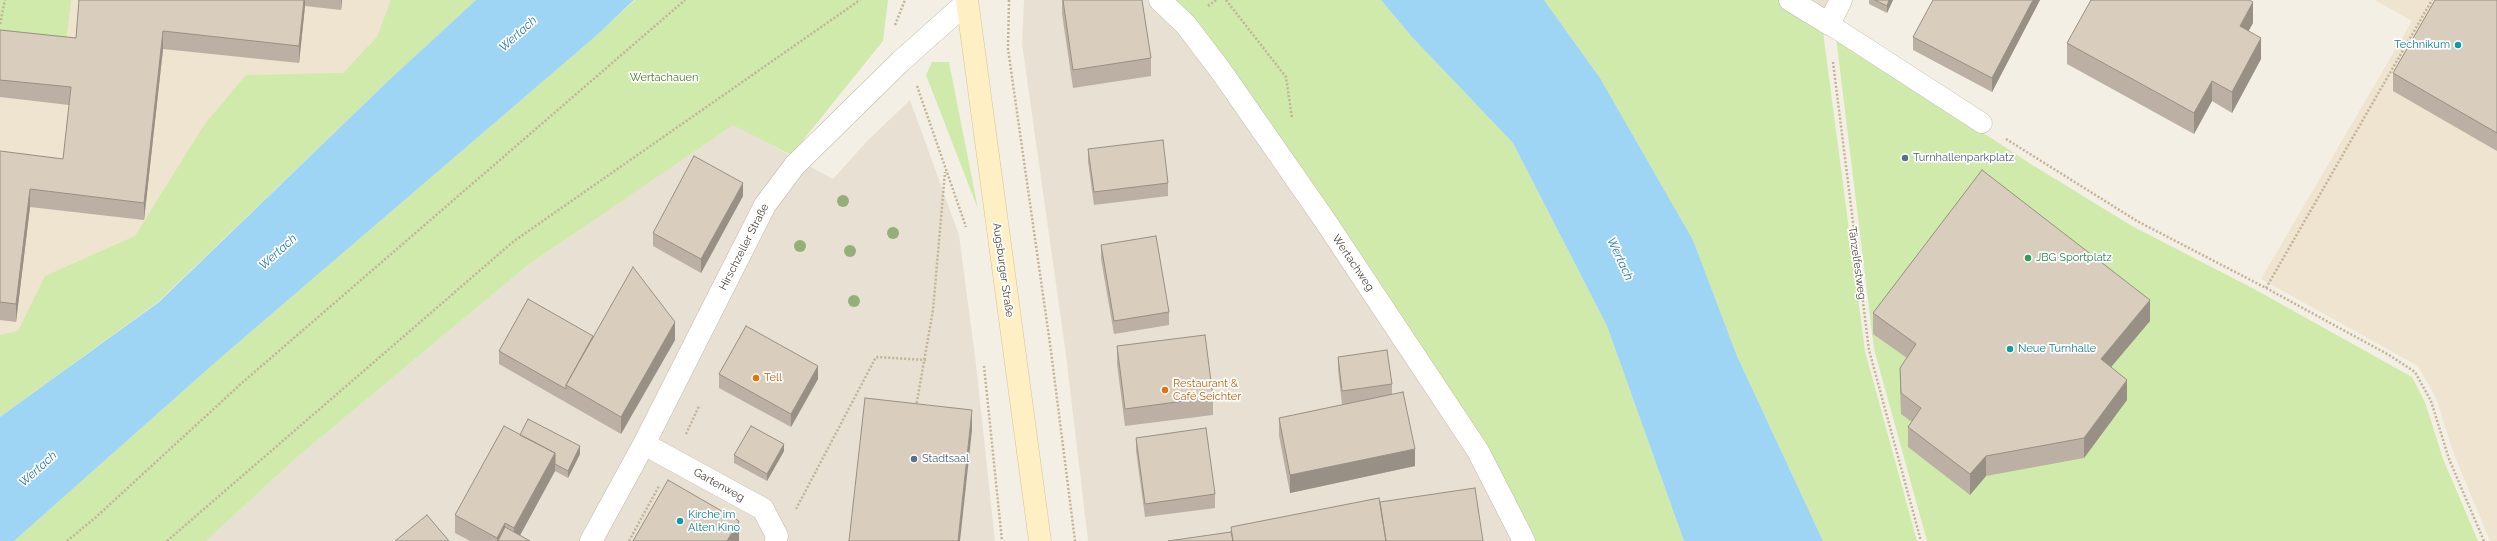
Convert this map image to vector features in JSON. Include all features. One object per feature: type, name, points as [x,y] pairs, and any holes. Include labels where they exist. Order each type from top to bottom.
[{"type":"main road","name":"Augsburger Straße","points":[[966,2],[1040,541]]},
{"type":"street","name":"Wertachweg","points":[[1160,0],[1186,26],[1221,71],[1330,229],[1478,452],[1524,541]]},
{"type":"street","points":[[1790,0],[1829,24],[1841,0]]},
{"type":"street","name":"Hirschzeller Straße","points":[[591,541],[644,444],[765,205],[795,165],[901,61],[966,2]]},
{"type":"street","name":"Gartenweg","points":[[644,444],[764,509],[777,538]]},
{"type":"lane","points":[[1829,24],[1982,123]]},
{"type":"path","points":[[0,24],[5,0]]},
{"type":"path","points":[[67,541],[95,518],[243,382],[685,0]]},
{"type":"path","points":[[167,541],[514,241],[860,0]]},
{"type":"path","points":[[1009,0],[1008,48],[1051,352],[1075,541]]},
{"type":"path","points":[[2266,288],[2432,0]]},
{"type":"path","name":"Tänzelfestweg","points":[[1829,24],[1869,350],[1921,541]]},
{"type":"path","points":[[916,85],[967,228]]},
{"type":"path","points":[[1982,123],[2036,160],[2137,222],[2266,288],[2389,355],[2414,372],[2431,402],[2449,458],[2484,541]]},
{"type":"path","points":[[916,407],[926,360],[933,310],[945,169]]},
{"type":"path","points":[[777,538],[803,500],[876,357],[926,360]]},
{"type":"path","points":[[983,358],[1002,541]]},
{"type":"path","points":[[629,541],[674,460],[701,402]]},
{"type":"shaded area","points":[[0,0],[414,0],[343,73],[0,380]]},
{"type":"shaded area","points":[[1024,0],[1147,0],[1165,16],[1212,78],[1317,226],[1470,455],[1515,541],[1088,541],[1066,355],[1022,44]]},
{"type":"shaded area","points":[[1801,0],[1835,0],[1827,16]]},
{"type":"shaded area","points":[[2375,0],[2497,0],[2497,541],[2490,541],[2453,452],[2436,398],[2418,366],[2261,279],[2412,21]]},
{"type":"shaded area","points":[[910,100],[959,235],[976,364],[995,541],[206,541],[295,459],[528,265],[733,124],[833,179],[868,140]]},
{"type":"green space","points":[[0,0],[71,0],[66,43],[0,35]]},
{"type":"green space","points":[[391,0],[476,0],[387,82],[158,302],[0,417],[0,335],[18,331],[45,276],[135,236],[204,125],[246,75],[343,73],[377,37]]},
{"type":"green space","name":"Wertachauen","points":[[635,0],[888,0],[883,41],[791,155],[733,125],[528,265],[295,459],[206,541],[14,541],[218,360],[597,35]]},
{"type":"green space","points":[[1174,0],[1381,0],[1412,37],[1513,143],[1607,326],[1684,541],[1535,541],[1486,446]]},
{"type":"green space","points":[[1544,0],[1783,0],[1822,24],[1865,351],[1917,541],[1823,541],[1737,356],[1693,240],[1600,78]]},
{"type":"green space","name":"JBG Sportplatz","points":[[1836,37],[2034,166],[2132,226],[2256,290],[2412,377],[2425,402],[2443,459],[2478,541],[1927,541],[1874,349]]},
{"type":"green space","points":[[932,62],[949,62],[978,209],[926,75]]},
{"type":"water","name":"Wertach","points":[[476,0],[634,0],[597,35],[218,360],[14,541],[0,541],[0,417],[159,302],[387,82]]},
{"type":"water","name":"Wertach","points":[[1381,0],[1544,0],[1600,78],[1693,240],[1737,356],[1823,541],[1684,541],[1607,326],[1513,143],[1412,37]]},
{"type":"building","points":[[79,0],[304,0],[299,46],[163,31],[144,203],[30,189],[16,304],[0,302],[0,151],[63,159],[71,87],[0,80],[0,30],[76,38]]},
{"type":"building","points":[[1063,0],[1142,0],[1151,58],[1073,70]]},
{"type":"building","points":[[1875,0],[1889,0],[1887,6]]},
{"type":"building","points":[[1933,0],[2033,0],[1992,78],[1913,37]]},
{"type":"building","points":[[2091,0],[2249,0],[2253,2],[2240,26],[2261,38],[2232,92],[2212,81],[2194,113],[2067,43]]},
{"type":"building","name":"Technikum","points":[[2435,0],[2497,0],[2497,133],[2393,73]]},
{"type":"building","points":[[1163,140],[1168,183],[1094,192],[1088,149]]},
{"type":"building","points":[[694,156],[743,183],[701,259],[653,233]]},
{"type":"building","name":"Neue Turnhalle","points":[[1982,170],[2150,300],[2101,359],[2127,380],[2084,438],[1986,456],[1970,474],[1908,427],[1921,408],[1901,393],[1900,368],[1916,344],[1873,313]]},
{"type":"building","points":[[1156,236],[1169,312],[1114,321],[1101,245]]},
{"type":"building","points":[[633,267],[675,322],[621,417],[566,385]]},
{"type":"building","points":[[528,299],[593,336],[566,385],[566,389],[499,351]]},
{"type":"building","points":[[746,326],[818,366],[791,414],[719,374]]},
{"type":"building","name":"Restaurant & Café Seichter","points":[[1205,335],[1213,397],[1125,409],[1117,346]]},
{"type":"building","points":[[1387,350],[1392,384],[1342,391],[1338,357]]},
{"type":"building","points":[[1403,392],[1415,449],[1290,475],[1279,418]]},
{"type":"building","points":[[865,398],[972,410],[958,541],[849,541]]},
{"type":"building","points":[[528,419],[580,446],[568,471],[555,464],[555,453],[520,435]]},
{"type":"building","points":[[504,426],[555,453],[514,528],[505,523],[497,538],[455,515]]},
{"type":"building","points":[[751,426],[784,444],[767,474],[734,455]]},
{"type":"building","points":[[1206,428],[1215,494],[1145,504],[1136,438]]},
{"type":"building","points":[[668,480],[739,521],[727,541],[633,541]]},
{"type":"building","points":[[1475,488],[1483,541],[1386,541],[1380,502]]},
{"type":"building","points":[[1379,498],[1386,541],[1233,541],[1231,527]]},
{"type":"building","points":[[427,515],[449,541],[395,541]]},
{"type":"building","points":[[505,527],[530,541],[498,541]]},
{"type":"building","points":[[1231,532],[1233,541],[1168,541]]},
{"type":"place","name":"Technikum","points":[[2458,45]]},
{"type":"place","name":"Turnhallenparkplatz","points":[[1905,158]]},
{"type":"place","name":"JBG Sportplatz","points":[[2028,258]]},
{"type":"place","name":"Neue Turnhalle","points":[[2010,349]]},
{"type":"place","name":"Tell","points":[[756,378]]},
{"type":"place","name":"Restaurant & Café Seichter","points":[[1165,390]]},
{"type":"place","name":"Stadtsaal","points":[[914,459]]},
{"type":"place","name":"Kirche im Alten Kino","points":[[680,521]]}]
